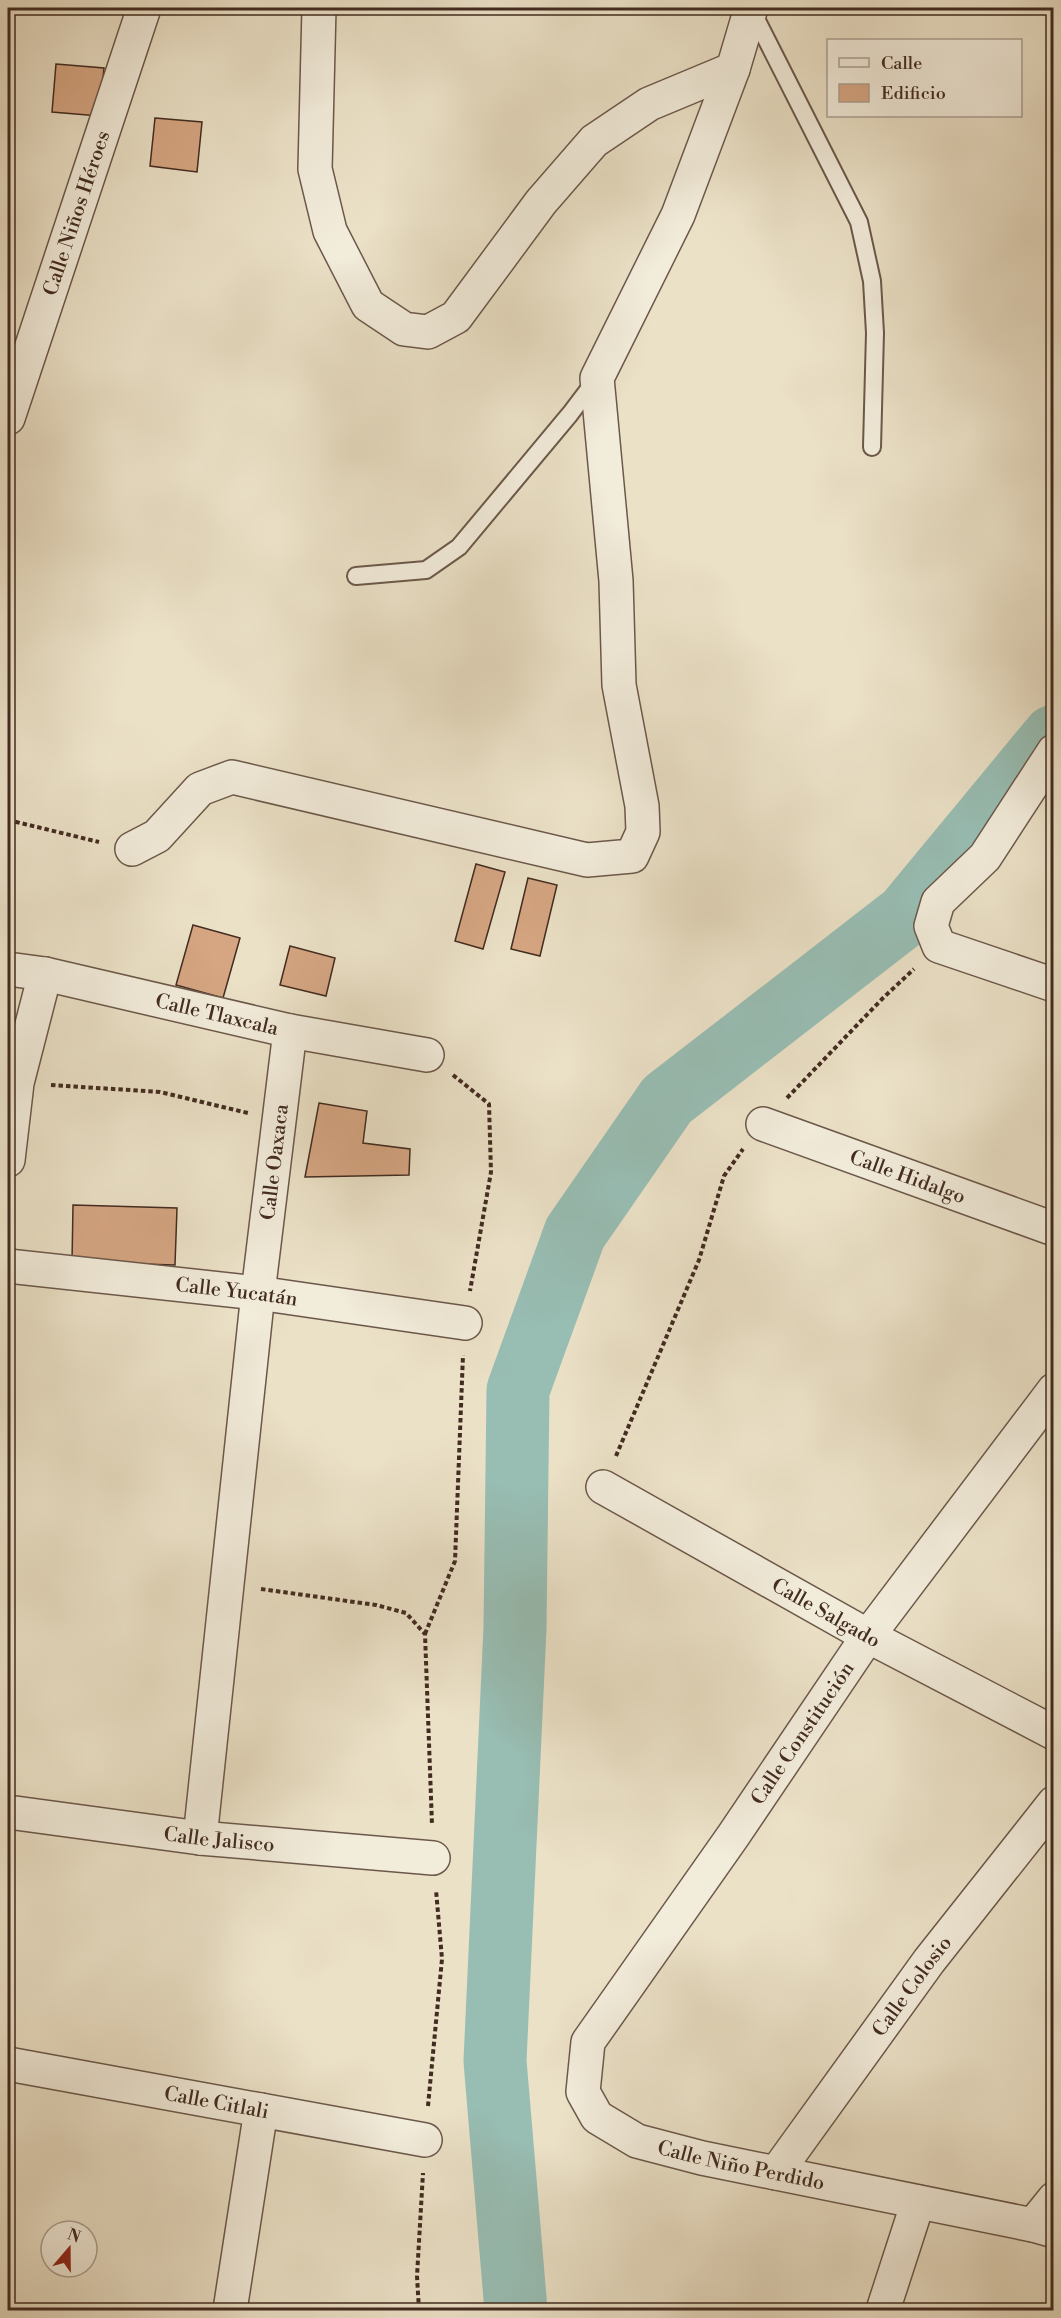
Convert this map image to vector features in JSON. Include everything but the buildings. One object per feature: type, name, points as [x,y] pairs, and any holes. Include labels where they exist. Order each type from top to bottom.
[{"type":"street","name":"Calle Niños Héroes","points":[[8,418],[144,8]]},
{"type":"street","points":[[319,8],[315,169],[330,231],[368,305],[405,329],[428,332],[456,317],[541,202],[594,141],[649,104],[733,69]]},
{"type":"street","points":[[132,849],[157,836],[200,789],[232,777],[587,860],[632,856],[643,832],[642,806],[619,685],[616,580],[597,378],[678,215],[733,69],[751,8]]},
{"type":"street","points":[[1053,751],[986,857],[938,902],[931,926],[939,946],[1053,985]]},
{"type":"street","name":"Calle Tlaxcala","points":[[8,969],[45,974],[290,1031],[427,1055]]},
{"type":"street","points":[[8,1160],[17,1083],[45,974]]},
{"type":"street","name":"Calle Oaxaca","points":[[200,1838],[258,1293],[290,1031]]},
{"type":"street","name":"Calle Hidalgo","points":[[763,1124],[1053,1230]]},
{"type":"street","name":"Calle Yucatán","points":[[8,1266],[258,1293],[465,1323]]},
{"type":"street","name":"Calle Constitución","points":[[584,2092],[588,2042],[733,1836],[868,1636],[1053,1390]]},
{"type":"street","name":"Calle Salgado","points":[[603,1487],[868,1636],[1053,1733]]},
{"type":"street","name":"Calle Colosio","points":[[776,2173],[929,1961],[1053,1803]]},
{"type":"street","name":"Calle Jalisco","points":[[8,1812],[200,1838],[433,1858]]},
{"type":"street","name":"Calle Citlali","points":[[8,2064],[425,2140]]},
{"type":"street","name":"Calle Niño Perdido","points":[[584,2092],[597,2117],[637,2142],[702,2158],[1043,2228]]},
{"type":"street","points":[[230,2310],[261,2110]]},
{"type":"street","points":[[1043,2228],[1053,2199]]},
{"type":"street","points":[[883,2310],[918,2202]]},
{"type":"lane","points":[[751,8],[859,222],[872,281],[875,333],[872,447]]},
{"type":"lane","points":[[356,576],[426,570],[459,547],[570,414],[597,378]]},
{"type":"path","points":[[8,820],[132,849]]},
{"type":"path","points":[[603,1487],[699,1260],[724,1176],[763,1124],[882,998],[939,946]]},
{"type":"path","points":[[17,1083],[160,1092],[279,1121]]},
{"type":"path","points":[[228,1584],[376,1605],[406,1613]]},
{"type":"path","points":[[419,2310],[417,2276],[425,2140]]},
{"type":"waterway","points":[[516,2310],[495,2061],[515,1628],[518,1390],[575,1233],[667,1100],[906,915],[1054,736]]}]
